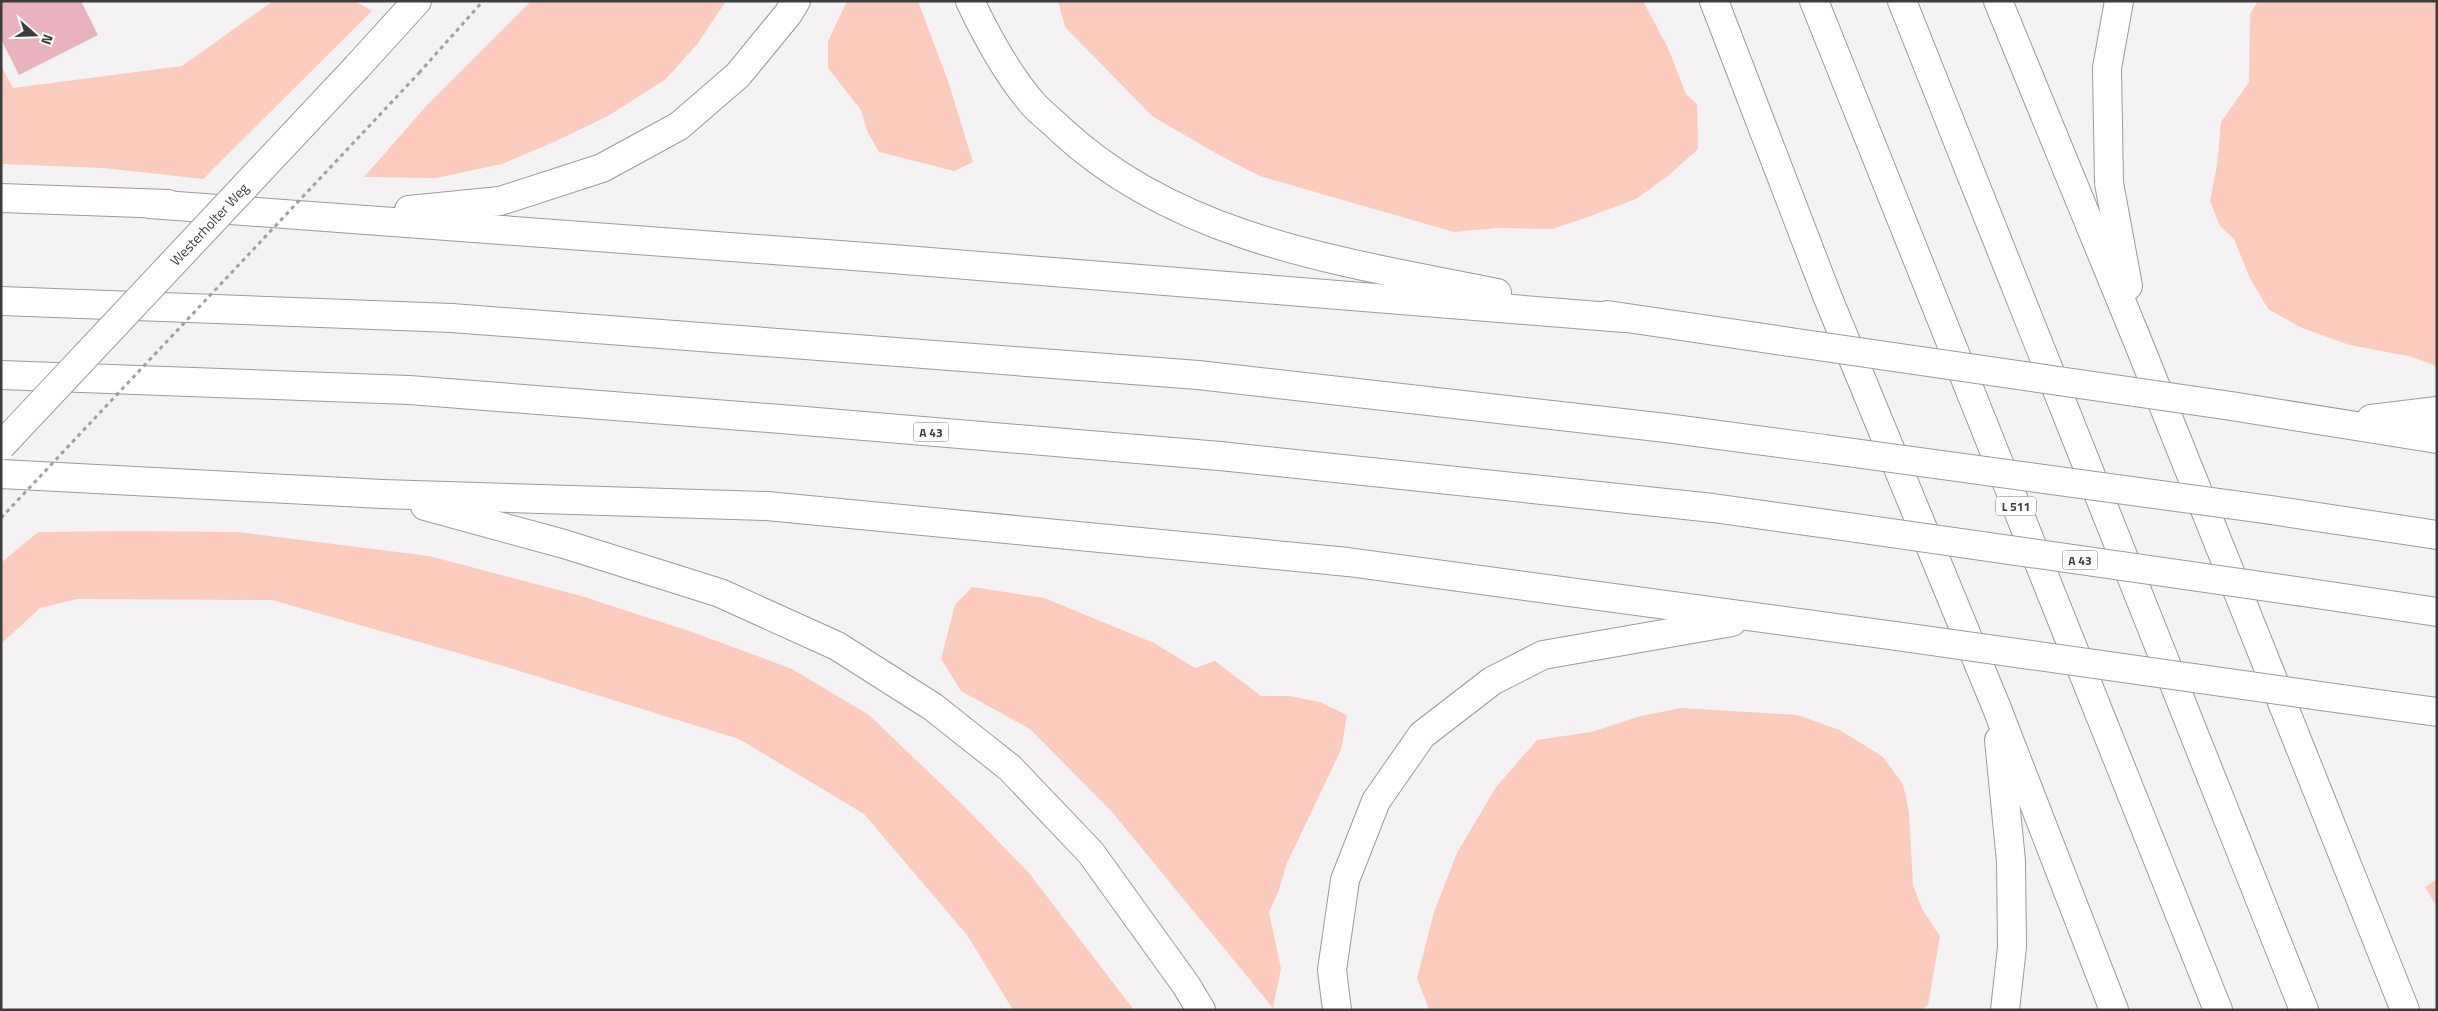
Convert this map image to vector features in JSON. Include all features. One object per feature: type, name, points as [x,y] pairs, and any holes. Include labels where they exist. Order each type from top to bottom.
[{"type":"main road","name":"Westerholter Weg","points":[[1,446],[417,1]]},
{"type":"main road","points":[[1,198],[394,211],[500,201],[602,168],[679,126],[738,74],[788,14],[796,1]]},
{"type":"main road","points":[[970,1],[990,42],[1033,104],[1082,149],[1138,188],[1205,220],[1321,258],[1624,318],[2345,422],[2437,439]]},
{"type":"main road","points":[[1714,1],[1828,298],[1996,706],[2114,1010]]},
{"type":"main road","name":"L 511","points":[[1814,1],[2218,1010]]},
{"type":"main road","points":[[1902,1],[2304,1010]]},
{"type":"main road","points":[[1998,1],[2138,342],[2405,1010]]},
{"type":"main road","points":[[2120,1],[2106,68],[2109,184],[2138,342]]},
{"type":"main road","points":[[150,204],[880,258],[1624,318]]},
{"type":"main road","points":[[1,300],[452,318],[1198,375],[1666,428],[2271,510],[2437,535]]},
{"type":"main road","name":"A 43","points":[[1,375],[409,390],[1239,458],[1713,508],[2437,612]]},
{"type":"main road","points":[[2345,422],[2437,411]]},
{"type":"main road","points":[[1,474],[382,494],[767,506],[1348,562],[1761,617],[2437,712]]},
{"type":"main road","points":[[382,494],[564,544],[720,593],[837,646],[933,707],[1010,768],[1091,853],[1186,985],[1201,1010]]},
{"type":"main road","points":[[1337,1010],[1332,970],[1345,880],[1376,801],[1422,735],[1492,681],[1543,655],[1761,617]]},
{"type":"main road","points":[[1996,706],[2011,861],[2012,947],[2004,1010]]},
{"type":"path","points":[[1,518],[419,73],[483,1]]},
{"type":"shaded area","points":[[273,1],[355,1],[372,11],[203,179],[103,168],[1,164],[1,66],[13,88],[182,66]]},
{"type":"shaded area","points":[[531,1],[726,1],[698,43],[666,79],[608,116],[502,164],[436,178],[364,177],[428,104]]},
{"type":"shaded area","points":[[847,1],[918,1],[948,81],[973,162],[954,171],[879,152],[867,131],[861,110],[828,68],[828,41]]},
{"type":"shaded area","points":[[1058,1],[1643,1],[1668,48],[1686,94],[1697,104],[1698,149],[1668,176],[1636,199],[1588,217],[1552,229],[1497,228],[1454,232],[1260,176],[1217,154],[1152,116],[1065,27]]},
{"type":"shaded area","points":[[2258,1],[2437,1],[2437,366],[2408,356],[2350,345],[2302,328],[2268,309],[2249,276],[2234,239],[2220,226],[2210,201],[2217,165],[2221,122],[2249,82],[2250,14]]},
{"type":"shaded area","points":[[38,532],[238,532],[429,556],[581,596],[695,633],[792,669],[869,715],[962,804],[1029,873],[1134,1010],[1013,1010],[967,935],[864,814],[739,739],[500,665],[272,600],[77,599],[40,608],[1,644],[1,563]]},
{"type":"shaded area","points":[[972,587],[1044,598],[1154,643],[1195,668],[1215,661],[1261,696],[1289,696],[1320,702],[1347,715],[1341,750],[1287,863],[1279,890],[1269,912],[1281,969],[1273,1008],[1112,812],[1030,729],[961,691],[941,659],[955,605]]},
{"type":"shaded area","points":[[1681,708],[1797,715],[1840,730],[1883,757],[1903,784],[1909,812],[1913,885],[1922,909],[1940,936],[1928,1005],[1921,1010],[1429,1010],[1417,978],[1434,912],[1457,853],[1496,787],[1537,740],[1591,732],[1641,716]]},
{"type":"shaded area","points":[[2437,879],[2437,907],[2425,887]]},
{"type":"building","points":[[1,1],[81,1],[98,35],[19,75],[1,39]]}]
